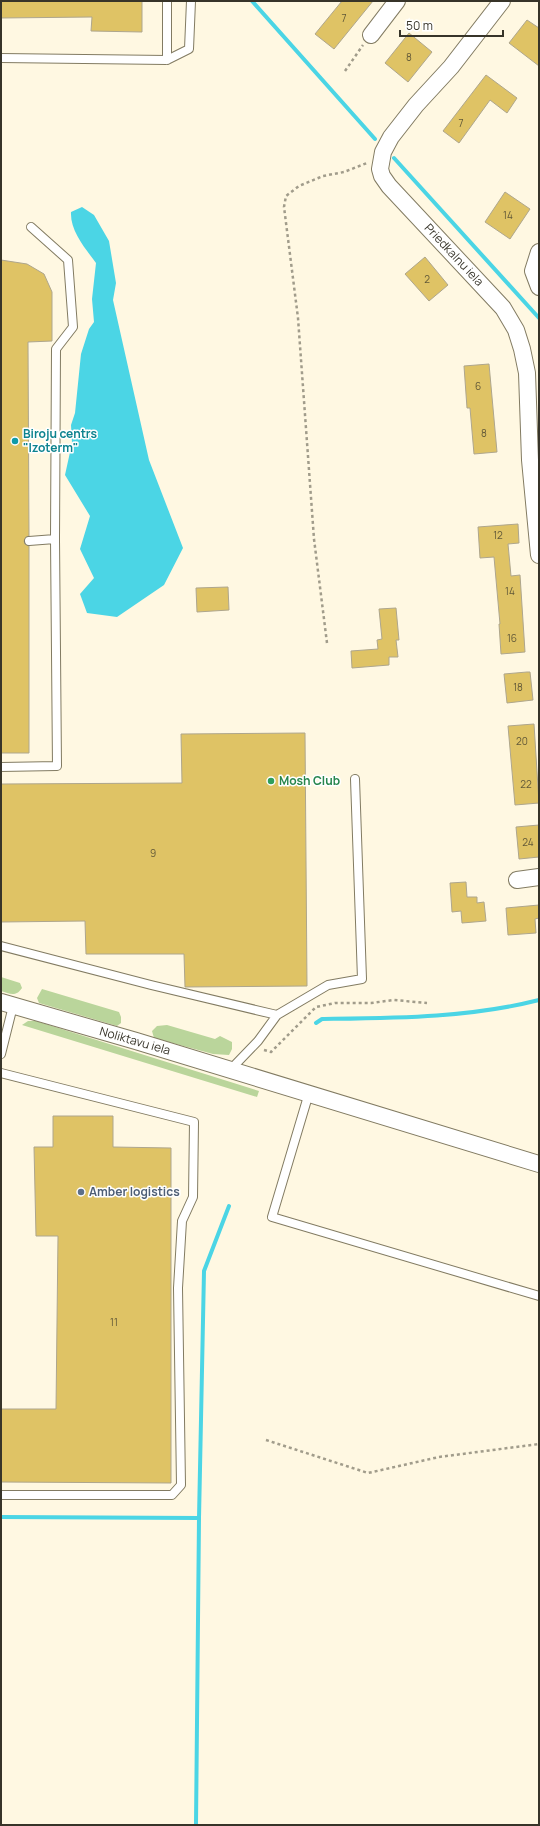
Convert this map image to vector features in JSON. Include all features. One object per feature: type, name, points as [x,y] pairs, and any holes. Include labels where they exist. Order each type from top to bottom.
[{"type":"street","points":[[371,35],[397,1]]},
{"type":"street","name":"Priedkalnu iela","points":[[502,1],[451,67],[416,105],[391,137],[383,152],[380,169],[382,176],[390,186],[503,308],[516,330],[522,349],[526,373],[530,460],[539,555]]},
{"type":"street","points":[[539,252],[533,271],[539,287]]},
{"type":"street","points":[[517,880],[539,877]]},
{"type":"street","name":"Noliktavu iela","points":[[7,1004],[230,1069],[539,1164]]},
{"type":"lane","points":[[167,1],[167,60]]},
{"type":"lane","points":[[1,58],[167,60],[189,49],[192,1]]},
{"type":"lane","points":[[1,767],[57,766],[54,539],[56,349],[72,327],[68,260],[31,227]]},
{"type":"lane","points":[[28,541],[54,539]]},
{"type":"lane","points":[[230,1069],[255,1044],[278,1014],[328,985],[362,979],[355,779]]},
{"type":"lane","points":[[1,946],[151,985],[278,1014]]},
{"type":"lane","points":[[1,1054],[7,1004]]},
{"type":"lane","points":[[1,1073],[194,1122],[193,1197],[182,1221],[178,1288],[181,1485],[172,1496],[1,1495]]},
{"type":"lane","points":[[309,1093],[272,1217],[539,1296]]},
{"type":"path","points":[[345,71],[371,35]]},
{"type":"path","points":[[327,643],[314,539],[299,356],[298,318],[284,207],[286,196],[299,186],[322,176],[344,172],[371,162],[383,152]]},
{"type":"path","points":[[255,1044],[271,1052],[316,1007],[335,1003],[371,1003],[394,1000],[427,1003]]},
{"type":"path","points":[[266,1440],[368,1473],[438,1456],[539,1444]]},
{"type":"green space","points":[[1,977],[20,983],[22,988],[15,994],[1,991]]},
{"type":"green space","points":[[42,989],[119,1012],[121,1023],[117,1026],[39,1003],[37,998]]},
{"type":"green space","points":[[28,1021],[36,1021],[259,1091],[257,1097],[22,1025]]},
{"type":"green space","points":[[167,1025],[215,1039],[220,1036],[232,1042],[232,1049],[229,1055],[213,1054],[154,1038],[152,1031],[157,1026]]},
{"type":"water","points":[[82,207],[94,215],[109,241],[116,283],[113,300],[149,460],[183,548],[164,585],[117,617],[87,613],[80,594],[94,578],[80,549],[90,516],[65,475],[72,443],[71,425],[75,413],[81,354],[89,329],[94,322],[92,299],[96,263],[79,239],[71,219],[71,212]]},
{"type":"building","points":[[1,1],[142,1],[142,32],[91,31],[92,17],[1,18]]},
{"type":"building","points":[[342,1],[373,1],[334,49],[315,34]]},
{"type":"building","points":[[527,20],[539,28],[539,66],[509,43]]},
{"type":"building","points":[[409,33],[432,52],[408,82],[385,63]]},
{"type":"building","points":[[486,75],[517,98],[507,113],[490,100],[459,143],[443,131]]},
{"type":"building","points":[[505,192],[530,209],[510,239],[485,222]]},
{"type":"building","points":[[425,257],[448,285],[429,301],[405,274]]},
{"type":"building","name":"Biroju centrs \"Izoterm\"","points":[[1,260],[27,264],[44,274],[52,292],[52,341],[28,342],[29,536],[26,537],[24,541],[25,544],[29,546],[29,753],[1,753]]},
{"type":"building","points":[[489,364],[497,452],[474,454],[470,408],[467,408],[464,366]]},
{"type":"building","points":[[518,524],[519,543],[508,544],[511,576],[520,575],[525,652],[501,654],[494,557],[480,558],[478,527]]},
{"type":"building","points":[[228,587],[229,610],[197,612],[196,588]]},
{"type":"building","points":[[396,608],[399,640],[396,640],[398,657],[389,657],[389,665],[352,668],[351,651],[378,649],[377,640],[382,639],[379,609]]},
{"type":"building","points":[[530,672],[533,700],[507,703],[504,674]]},
{"type":"building","points":[[534,724],[539,803],[515,805],[508,726]]},
{"type":"building","points":[[305,733],[307,986],[185,987],[184,954],[86,954],[85,921],[1,922],[1,784],[182,783],[181,734]]},
{"type":"building","points":[[539,825],[539,857],[519,859],[516,827]]},
{"type":"building","points":[[466,882],[467,897],[477,897],[477,903],[484,902],[486,921],[462,923],[461,911],[452,912],[450,883]]},
{"type":"building","points":[[539,905],[539,918],[535,919],[536,933],[508,935],[506,908]]},
{"type":"building","points":[[53,1116],[113,1116],[113,1147],[171,1148],[171,1483],[1,1482],[1,1409],[56,1409],[58,1236],[36,1236],[34,1147],[53,1147]]},
{"type":"waterway","points":[[252,1],[375,139]]},
{"type":"waterway","points":[[394,158],[539,318]]},
{"type":"waterway","points":[[316,1023],[322,1019],[458,1014],[512,1006],[539,1000]]},
{"type":"waterway","points":[[196,1825],[199,1518],[204,1271],[229,1206]]},
{"type":"waterway","points":[[1,1517],[199,1518]]},
{"type":"place","name":"Biroju centrs \"Izoterm\"","points":[[15,441]]},
{"type":"place","name":"Mosh Club","points":[[271,781]]},
{"type":"place","name":"Amber logistics","points":[[81,1192]]}]
